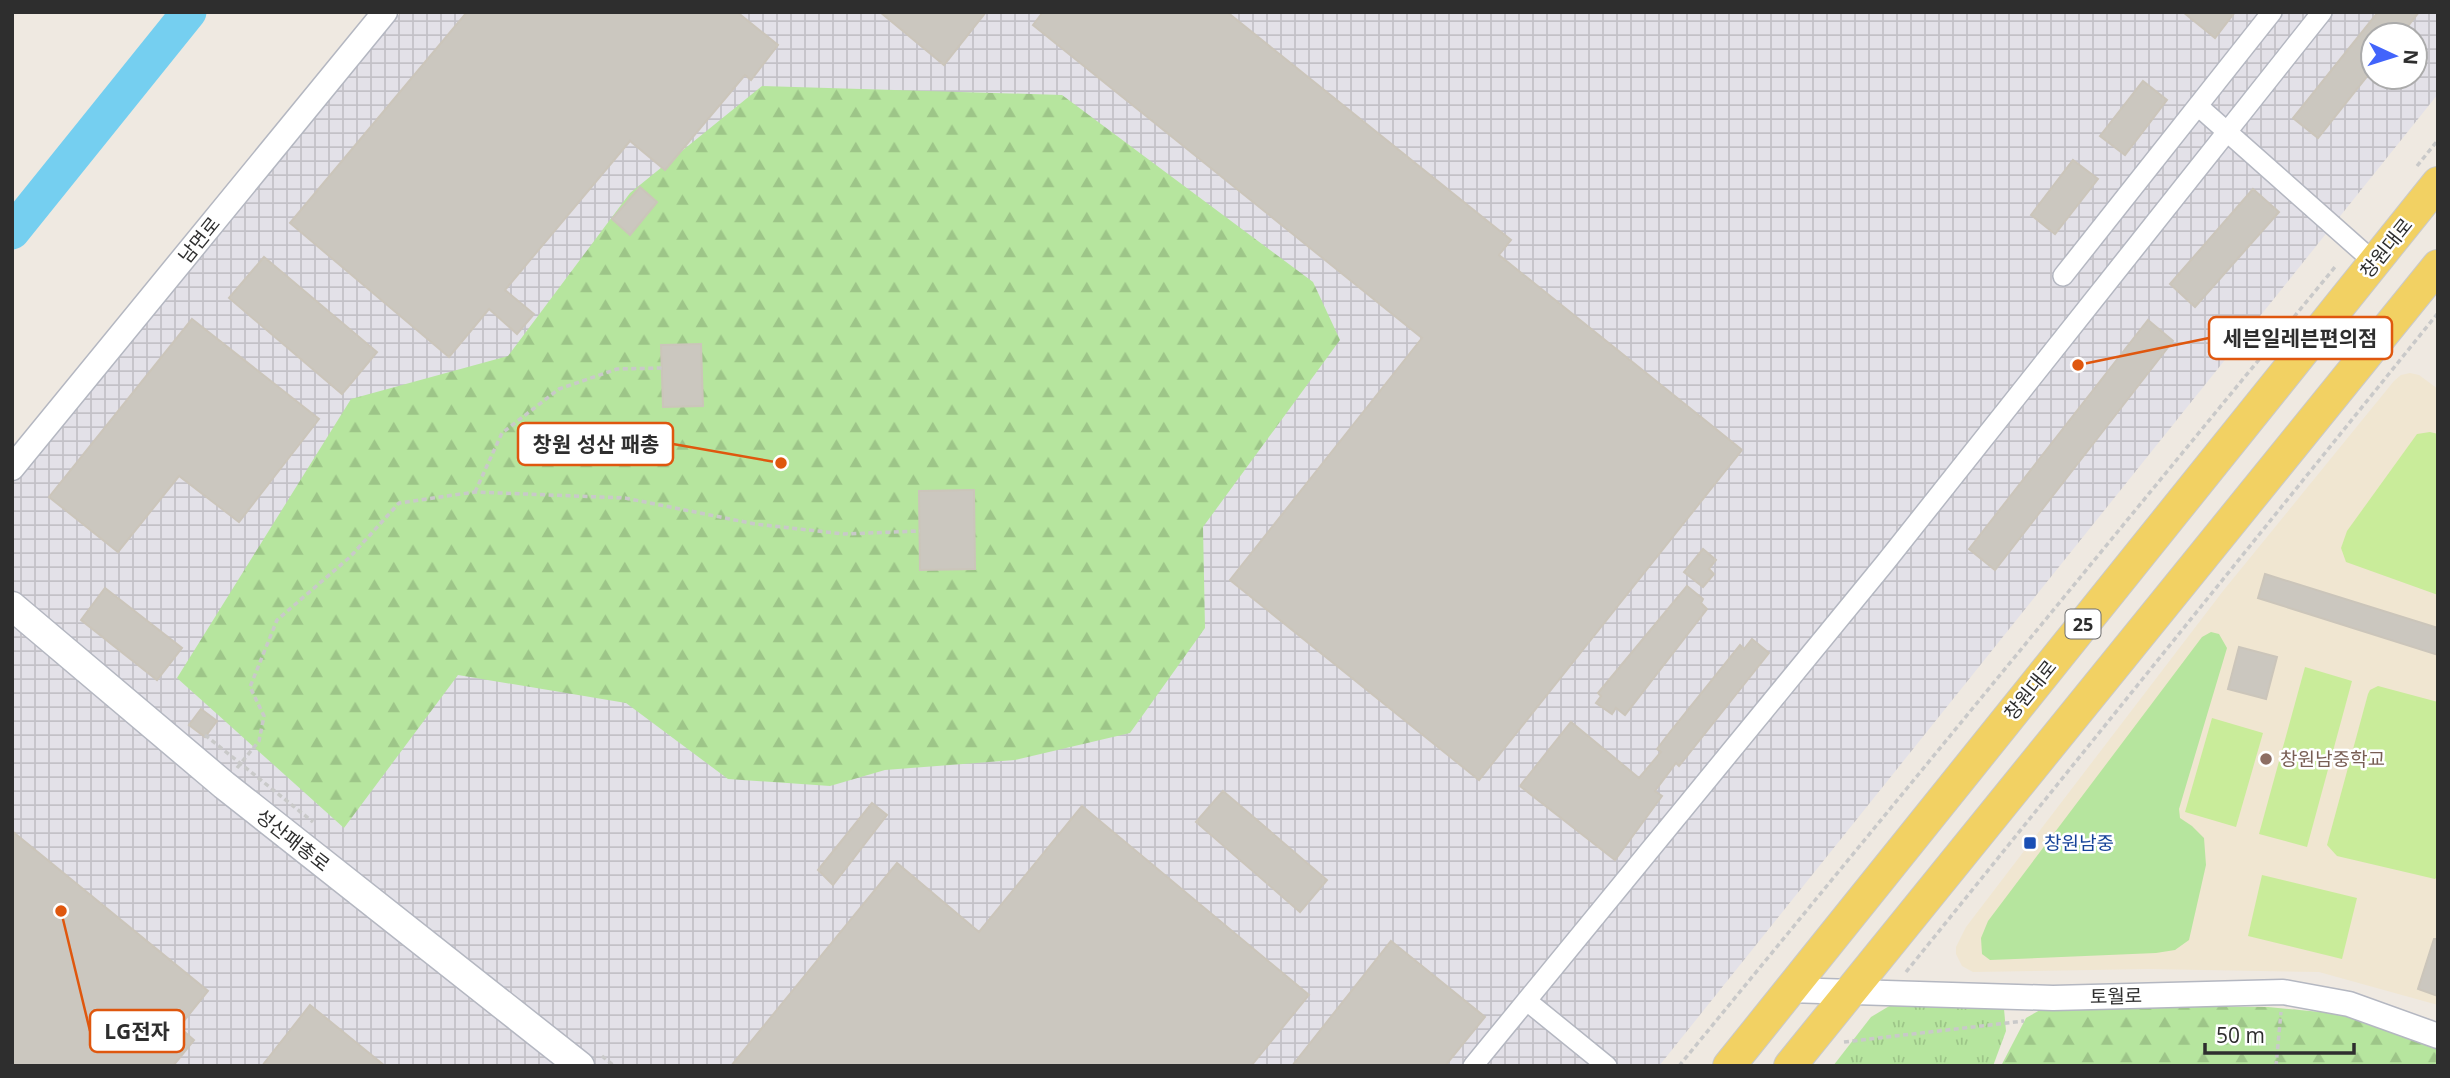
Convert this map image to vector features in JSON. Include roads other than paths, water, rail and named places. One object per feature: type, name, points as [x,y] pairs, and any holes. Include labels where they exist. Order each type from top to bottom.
[{"type":"main road","name":"창원대로","points":[[1729,1066],[2425,177]]},
{"type":"main road","name":"25","points":[[1790,1066],[2438,266]]},
{"type":"main road","name":"성산패총로","points":[[12,606],[224,785],[580,1066]]},
{"type":"street","name":"남면로","points":[[12,468],[385,12]]},
{"type":"street","points":[[2063,276],[2273,12]]},
{"type":"street","points":[[1474,1066],[1885,563],[2322,12]]},
{"type":"street","points":[[2198,106],[2364,253]]},
{"type":"street","name":"토월로","points":[[1788,990],[2053,998],[2283,992],[2349,1004],[2438,1036]]},
{"type":"street","points":[[1527,1001],[1607,1066]]},
{"type":"waterway","points":[[12,232],[189,12]]},
{"type":"place","name":"세븐일레븐편의점","points":[[2078,365]]},
{"type":"place","name":"창원 성산 패총","points":[[781,463]]},
{"type":"place","name":"창원남중학교","points":[[2266,759]]},
{"type":"place","name":"창원남중","points":[[2030,843]]},
{"type":"place","name":"LG전자","points":[[61,911]]}]
